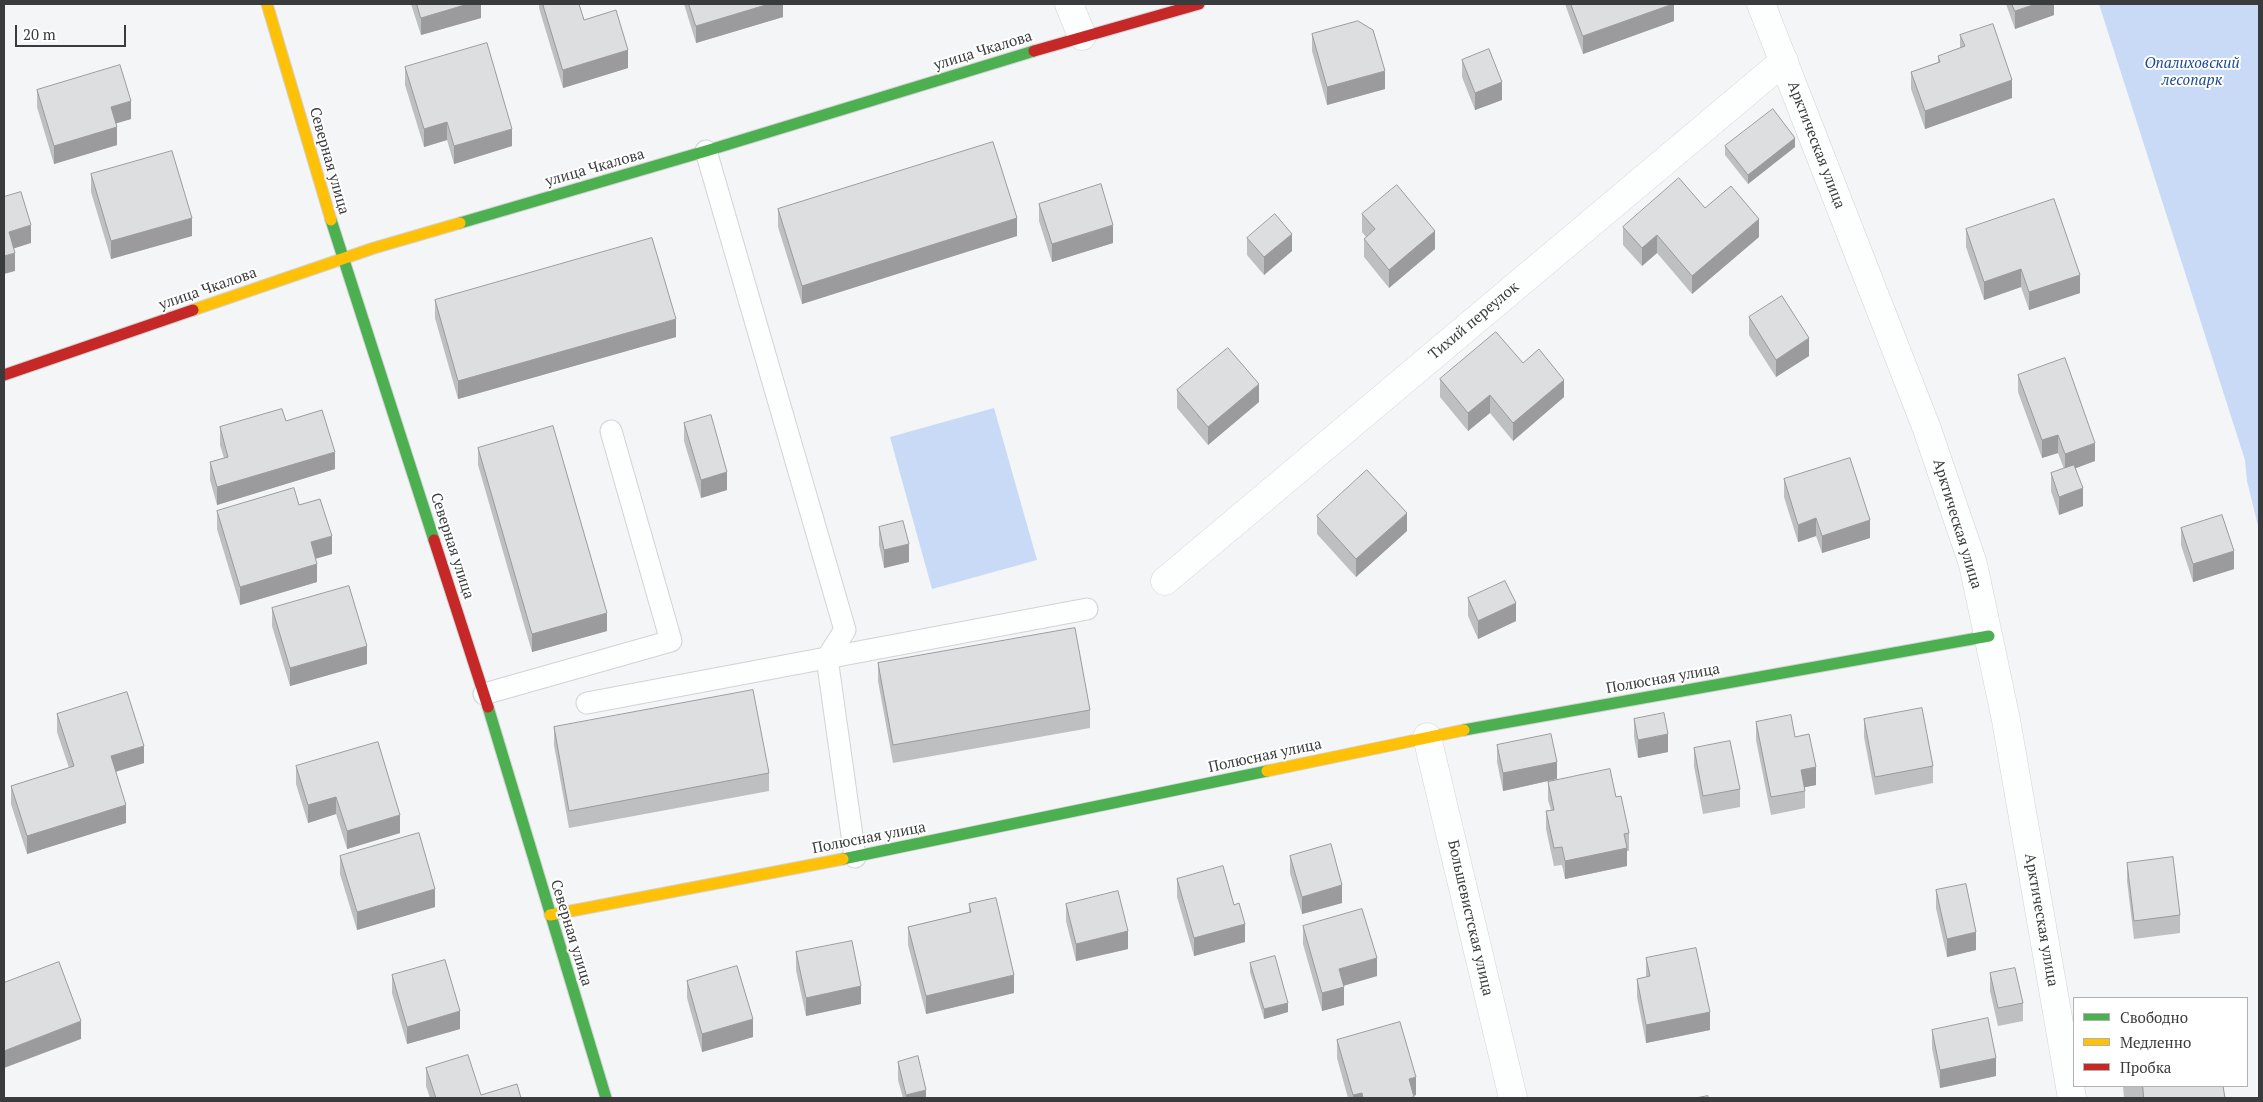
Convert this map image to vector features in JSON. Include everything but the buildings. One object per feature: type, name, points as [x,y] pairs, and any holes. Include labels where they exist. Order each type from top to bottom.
[{"type":"street","name":"Северная улица","points":[[267,4],[342,258],[484,694],[606,1098]]},
{"type":"street","points":[[1069,4],[1082,36]]},
{"type":"street","name":"улица Чкалова","points":[[4,375],[342,258],[706,151],[1082,36],[1200,4]]},
{"type":"street","name":"Арктическая улица","points":[[1761,4],[1927,429],[1973,564],[2006,720],[2072,1098]]},
{"type":"street","name":"Тихий переулок","points":[[1165,581],[1784,61]]},
{"type":"street","name":"Полюсная улица","points":[[550,915],[855,857],[1427,737],[1988,636]]},
{"type":"street","name":"Большевистская улица","points":[[1427,737],[1513,1098]]},
{"type":"lane","points":[[706,151],[845,630],[827,658],[855,857]]},
{"type":"lane","points":[[484,694],[672,641],[611,432]]},
{"type":"lane","points":[[587,703],[1087,609]]},
{"type":"green space","name":"Опалиховский лесопарк","points":[[2099,4],[2259,4],[2259,530],[2247,481],[2245,460]]},
{"type":"green space","points":[[994,408],[1037,560],[932,589],[890,437]]},
{"type":"traffic: fast","points":[[460,223],[706,151],[1034,51]]},
{"type":"traffic: fast","points":[[331,220],[434,540]]},
{"type":"traffic: fast","points":[[1464,730],[1989,636]]},
{"type":"traffic: fast","points":[[488,707],[606,1098]]},
{"type":"traffic: fast","points":[[843,859],[1267,771]]},
{"type":"traffic: slow","points":[[267,4],[331,220]]},
{"type":"traffic: slow","points":[[193,310],[374,248],[460,223]]},
{"type":"traffic: slow","points":[[1267,771],[1464,730]]},
{"type":"traffic: slow","points":[[550,915],[843,859]]},
{"type":"traffic: jam","points":[[1034,51],[1199,4]]},
{"type":"traffic: jam","points":[[4,375],[193,310]]},
{"type":"traffic: jam","points":[[434,540],[488,707]]}]
